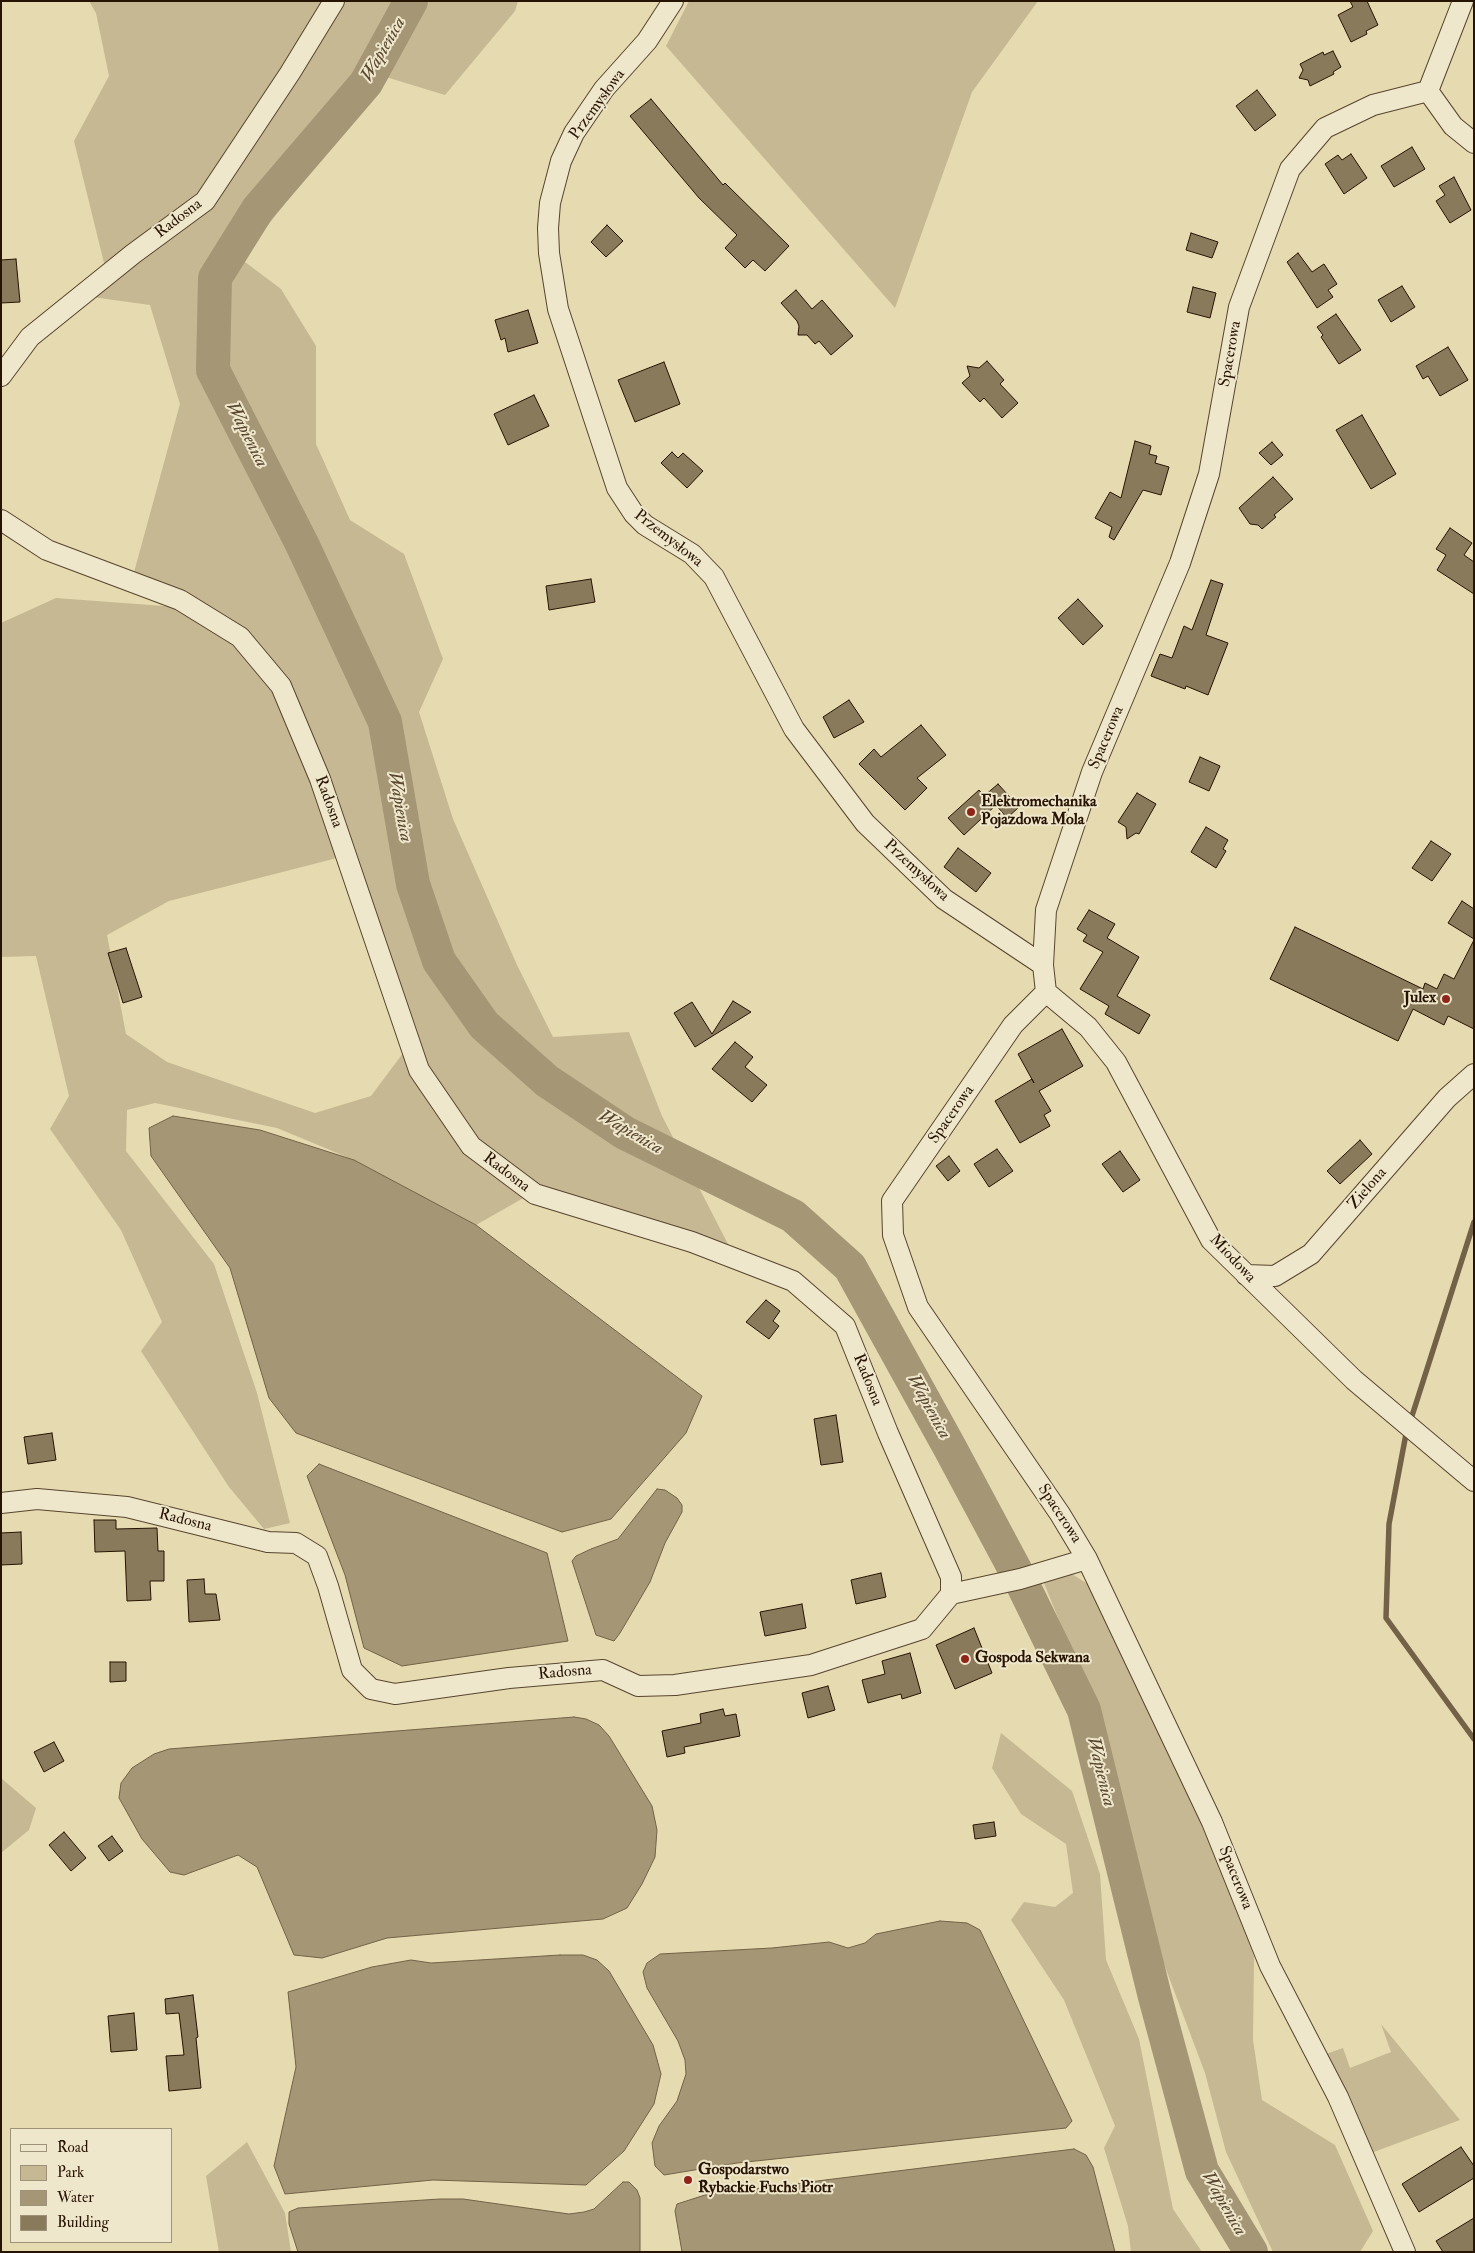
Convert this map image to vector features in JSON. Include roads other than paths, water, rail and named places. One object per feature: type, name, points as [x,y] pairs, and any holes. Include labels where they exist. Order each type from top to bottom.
[{"type":"street","name":"Radosna","points":[[1,376],[30,338],[133,254],[205,201],[290,73],[334,1]]},
{"type":"street","name":"Przemysłowa","points":[[673,1],[647,42],[604,89],[574,133],[561,161],[550,203],[548,253],[558,309],[618,488],[634,514],[645,525],[692,554],[714,577],[794,729],[865,823],[944,899],[1043,965]]},
{"type":"street","points":[[1464,1],[1428,91],[1453,126],[1474,143]]},
{"type":"street","name":"Spacerowa","points":[[1405,2252],[1338,2097],[1270,1966],[1212,1822],[1087,1559],[1060,1514],[918,1307],[893,1235],[892,1201],[1014,1026],[1046,992],[1043,965],[1046,910],[1092,772],[1180,563],[1209,474],[1239,307],[1290,168],[1324,128],[1373,106],[1428,91]]},
{"type":"street","name":"Radosna","points":[[1,520],[47,550],[180,600],[240,637],[281,686],[320,779],[419,1070],[470,1146],[535,1194],[692,1242],[793,1281],[845,1326],[888,1433],[951,1577],[951,1594],[922,1629],[811,1664],[675,1685],[638,1686],[603,1670],[510,1678],[395,1694],[371,1689],[352,1670],[328,1586],[317,1556],[296,1543],[268,1542],[127,1507],[37,1499],[1,1503]]},
{"type":"street","name":"Miodowa","points":[[1046,992],[1088,1027],[1116,1062],[1211,1240],[1354,1380],[1474,1481]]},
{"type":"street","name":"Zielona","points":[[1246,1275],[1275,1276],[1311,1254],[1447,1098],[1474,1074]]},
{"type":"street","points":[[951,1594],[1020,1579],[1087,1559]]},
{"type":"water","points":[[173,1116],[260,1130],[354,1160],[476,1225],[702,1396],[686,1433],[611,1519],[562,1532],[296,1433],[269,1398],[230,1268],[151,1156],[149,1128]]},
{"type":"water","points":[[319,1464],[547,1553],[568,1641],[402,1666],[364,1648],[345,1575],[307,1476]]},
{"type":"water","points":[[657,1489],[665,1490],[677,1498],[682,1505],[682,1512],[665,1543],[650,1582],[620,1633],[614,1641],[596,1635],[572,1561],[576,1556],[618,1539]]},
{"type":"water","points":[[574,1717],[586,1719],[599,1725],[609,1736],[652,1806],[657,1830],[655,1857],[642,1884],[627,1908],[603,1919],[387,1938],[322,1958],[294,1955],[257,1867],[238,1855],[184,1875],[170,1872],[142,1839],[119,1798],[121,1783],[132,1768],[154,1754],[169,1749]]},
{"type":"water","points":[[940,1921],[967,1923],[980,1930],[1072,2121],[1066,2128],[737,2163],[664,2175],[655,2166],[652,2143],[659,2126],[677,2101],[686,2074],[685,2060],[678,2041],[647,1988],[643,1972],[647,1963],[660,1954],[772,1948],[829,1942],[848,1948],[865,1943],[876,1934]]},
{"type":"water","points":[[583,1955],[597,1960],[609,1971],[653,2045],[661,2074],[654,2104],[624,2151],[586,2185],[433,2180],[285,2194],[274,2166],[296,2067],[288,1992],[372,1967],[411,1960],[431,1963]]},
{"type":"water","points":[[1074,2149],[1086,2155],[1093,2167],[1115,2252],[682,2252],[675,2211],[677,2204],[705,2195]]},
{"type":"water","points":[[623,2182],[629,2182],[637,2190],[640,2198],[640,2252],[298,2252],[289,2224],[289,2212],[298,2208],[440,2199],[463,2199],[569,2214],[594,2209]]},
{"type":"waterway","name":"Wapienica","points":[[411,1],[366,83],[258,209],[215,278],[213,370],[302,544],[385,722],[413,884],[439,961],[484,1025],[547,1081],[625,1133],[793,1216],[850,1267],[950,1448],[1020,1579],[1084,1710],[1155,1997],[1202,2171],[1251,2252]]},
{"type":"waterway","points":[[1411,1419],[1474,1222]]},
{"type":"waterway","points":[[1406,1434],[1389,1524],[1386,1618],[1474,1739]]},
{"type":"place","name":"Elektromechanika Pojazdowa Mola","points":[[971,812]]},
{"type":"place","name":"Julex","points":[[1446,999]]},
{"type":"place","name":"Gospoda Sekwana","points":[[965,1659]]},
{"type":"place","name":"Gospodarstwo Rybackie Fuchs Piotr","points":[[688,2180]]}]
